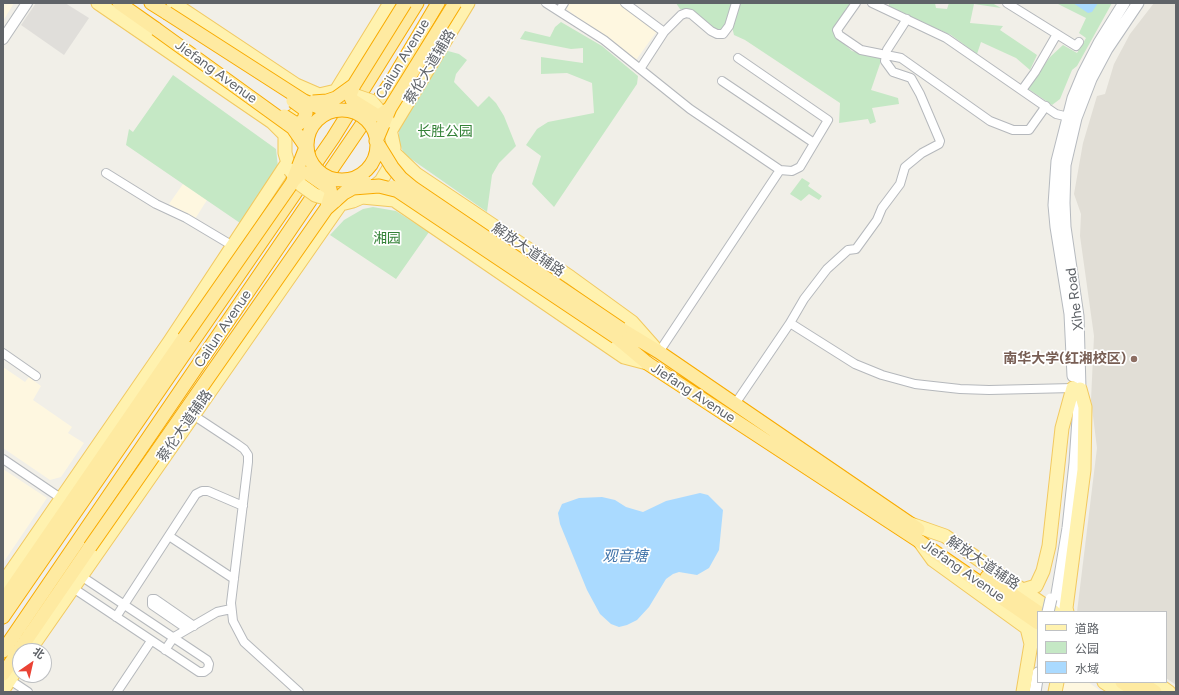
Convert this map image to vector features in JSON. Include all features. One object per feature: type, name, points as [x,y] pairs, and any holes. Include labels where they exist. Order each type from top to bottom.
[{"type":"highway","name":"Jiefang Avenue","points":[[119,3],[293,128],[306,147]]},
{"type":"highway","name":"Jiefang Avenue","points":[[151,3],[170,8],[241,62],[304,101],[323,109],[341,110]]},
{"type":"highway","points":[[304,101],[327,101],[344,94],[345,90],[405,3]]},
{"type":"highway","name":"Cailun Avenue","points":[[3,617],[334,138],[417,3]]},
{"type":"highway","name":"Cailun Avenue","points":[[3,651],[391,82],[438,3]]},
{"type":"highway","points":[[376,141],[371,125],[363,117],[352,111],[341,110],[330,111],[316,121],[307,136],[306,147],[309,158],[315,167],[332,179],[343,180],[353,178],[363,173],[370,166],[375,156],[376,141],[390,108],[455,3]]},
{"type":"highway","points":[[228,80],[295,123],[300,123],[304,119],[306,113],[304,109],[241,62]]},
{"type":"highway","points":[[345,90],[350,95],[352,100],[376,115],[381,115],[390,108]]},
{"type":"highway","points":[[390,108],[386,127],[385,143],[392,167]]},
{"type":"highway","points":[[280,118],[295,143],[292,171]]},
{"type":"highway","name":"Jiefang Avenue","points":[[376,141],[392,167],[401,178],[413,188],[618,333],[647,362],[919,541],[1032,626]]},
{"type":"highway","points":[[3,600],[66,502],[178,342],[292,171],[306,147]]},
{"type":"highway","points":[[292,171],[307,173],[330,189],[334,204]]},
{"type":"highway","name":"Jiefang Avenue","points":[[343,180],[374,182],[388,185],[618,333],[659,352],[1037,611]]},
{"type":"highway","points":[[5,681],[81,572],[90,547],[334,204],[344,193],[353,188],[379,186],[399,191]]},
{"type":"highway","points":[[1124,683],[1137,692]]},
{"type":"highway","points":[[1141,683],[1154,692]]},
{"type":"main road","points":[[98,3],[272,122],[285,135]]},
{"type":"main road","points":[[345,90],[390,3]]},
{"type":"main road","name":"蔡伦大道辅路","points":[[390,126],[468,3]]},
{"type":"main road","name":"Xihe Road","points":[[1054,606],[1077,388],[1078,316],[1065,228],[1065,165],[1072,117],[1083,74],[1102,37],[1124,3]]},
{"type":"main road","name":"Xihe Road","points":[[1072,117],[1107,49],[1138,3]]},
{"type":"main road","points":[[170,8],[296,85],[319,95]]},
{"type":"main road","points":[[178,342],[233,246],[292,171],[285,153],[285,135],[292,118],[303,104],[319,95],[345,90],[371,101],[390,126],[393,152],[390,166],[381,181],[362,197],[353,201],[334,204]]},
{"type":"main road","name":"解放大道辅路","points":[[393,152],[416,174],[570,278],[632,322],[659,352]]},
{"type":"main road","points":[[362,197],[394,200],[624,357],[647,362]]},
{"type":"main road","name":"蔡伦大道辅路","points":[[35,643],[73,588],[81,572],[193,415],[334,204]]},
{"type":"main road","points":[[1023,590],[1036,586],[1044,571],[1049,546],[1062,428],[1077,388]]},
{"type":"main road","points":[[1067,611],[1084,470],[1085,407],[1077,388]]},
{"type":"main road","points":[[3,583],[66,502]]},
{"type":"main road","name":"解放大道辅路","points":[[908,523],[945,536],[1023,590],[1054,606]]},
{"type":"main road","points":[[1023,692],[1031,644],[1032,626]]},
{"type":"main road","points":[[5,681],[12,673]]},
{"type":"main road","points":[[1035,692],[1037,679]]},
{"type":"main road","points":[[1106,683],[1119,692]]},
{"type":"main road","points":[[1156,683],[1169,692]]},
{"type":"street","points":[[3,30],[20,3]]},
{"type":"street","points":[[3,39],[26,3]]},
{"type":"street","points":[[546,3],[604,40],[690,109],[780,170],[792,171],[800,167],[828,120],[738,58]]},
{"type":"street","points":[[559,11],[564,3]]},
{"type":"street","points":[[625,3],[664,32]]},
{"type":"street","points":[[640,69],[664,32],[686,13],[696,17],[711,31],[723,34],[729,26],[736,3]]},
{"type":"street","points":[[856,3],[837,33],[861,50],[901,58],[990,122],[1004,128],[1029,130],[1046,106]]},
{"type":"street","points":[[872,3],[883,6],[946,38],[1056,114],[1072,117]]},
{"type":"street","points":[[1007,3],[1076,46],[1079,42]]},
{"type":"street","points":[[735,404],[790,323],[804,299],[827,269],[848,250],[856,249],[877,220],[882,208],[897,190],[906,168],[922,153],[939,144],[940,141],[920,94],[911,78],[893,72],[887,67],[885,61],[887,50],[906,19]]},
{"type":"street","points":[[1022,90],[1035,72],[1057,34]]},
{"type":"street","points":[[722,81],[814,143]]},
{"type":"street","points":[[659,352],[780,170]]},
{"type":"street","points":[[106,173],[156,204],[186,218],[233,246]]},
{"type":"street","points":[[790,323],[855,364],[882,375],[915,384],[990,390],[1077,388]]},
{"type":"street","points":[[3,353],[36,376]]},
{"type":"street","points":[[193,415],[244,449],[248,455],[231,609],[233,621],[237,633],[244,642],[299,692]]},
{"type":"street","points":[[3,459],[66,502]]},
{"type":"street","points":[[116,617],[196,494],[202,491],[208,491],[243,506]]},
{"type":"street","points":[[169,536],[234,579]]},
{"type":"street","points":[[73,588],[199,672],[208,669],[209,664],[207,660],[124,604],[81,572]]},
{"type":"street","points":[[165,650],[174,638],[190,627],[217,612],[231,609]]},
{"type":"street","points":[[117,692],[151,641]]},
{"type":"street","points":[[5,681],[28,692]]},
{"type":"shaded area","points":[[3,3],[14,3],[3,21]]},
{"type":"shaded area","points":[[36,3],[65,3],[89,18],[64,55],[21,25]]},
{"type":"shaded area","points":[[569,3],[618,3],[657,31],[636,60],[565,8]]},
{"type":"shaded area","name":"南华大学(红湘校区)","points":[[1154,3],[1176,3],[1176,685],[1167,679],[1167,611],[1077,611],[1097,448],[1091,400],[1094,336],[1080,236],[1081,214],[1074,194],[1083,143],[1097,96],[1105,94],[1114,64],[1130,34]]},
{"type":"shaded area","points":[[183,184],[207,200],[195,219],[169,204]]},
{"type":"shaded area","points":[[3,367],[25,382],[29,377],[41,386],[33,400],[72,427],[68,433],[84,443],[61,477],[50,480],[3,448]]},
{"type":"shaded area","points":[[3,469],[47,498],[3,563]]},
{"type":"shaded area","points":[[1063,683],[1089,683],[1102,692],[1061,692]]},
{"type":"green space","points":[[676,3],[732,3],[730,16],[724,28],[719,30],[713,28],[694,11],[680,9]]},
{"type":"green space","points":[[739,3],[854,3],[835,29],[834,35],[852,51],[882,58],[871,90],[898,98],[899,104],[872,108],[876,122],[870,124],[868,119],[839,123],[840,103],[745,40],[734,35],[732,27]]},
{"type":"green space","points":[[889,3],[935,3],[936,8],[947,9],[949,3],[992,3],[1001,8],[974,4],[970,23],[1003,26],[1000,30],[1037,55],[1030,70],[1016,58],[981,42],[977,54],[951,35],[889,7]]},
{"type":"green space","points":[[1056,3],[1112,3],[1077,66],[1072,70],[1060,99],[1052,105],[1027,88],[1050,57],[1063,45],[1077,53],[1086,38],[1079,33],[1086,18]]},
{"type":"green space","points":[[561,22],[602,46],[638,76],[637,84],[554,207],[532,184],[541,156],[526,145],[537,129],[548,122],[594,113],[592,83],[567,73],[541,74],[541,57],[583,63],[583,48],[571,49],[520,39],[525,31],[550,37],[555,27]]},
{"type":"green space","name":"长胜公园","points":[[448,51],[459,54],[467,60],[456,74],[454,82],[478,107],[489,96],[496,103],[504,116],[516,146],[499,163],[492,175],[487,212],[404,154],[399,142],[399,129],[445,52]]},
{"type":"green space","points":[[173,75],[276,149],[278,167],[240,223],[126,145],[129,129],[133,132]]},
{"type":"green space","points":[[802,178],[810,183],[808,186],[822,196],[819,200],[809,194],[801,201],[790,194]]},
{"type":"green space","name":"湘园","points":[[373,207],[396,211],[429,232],[396,279],[330,235],[344,220],[363,209]]},
{"type":"water","points":[[1073,3],[1098,3],[1092,12],[1088,13]]},
{"type":"water","name":"观音塘","points":[[700,493],[708,495],[723,510],[719,550],[709,568],[697,575],[679,572],[673,574],[666,579],[649,607],[637,620],[619,627],[611,624],[600,614],[587,590],[560,524],[558,513],[562,504],[579,498],[602,497],[615,500],[626,507],[643,512],[666,501]]},
{"type":"place","name":"南华大学(红湘校区)","points":[[1134,359]]}]
